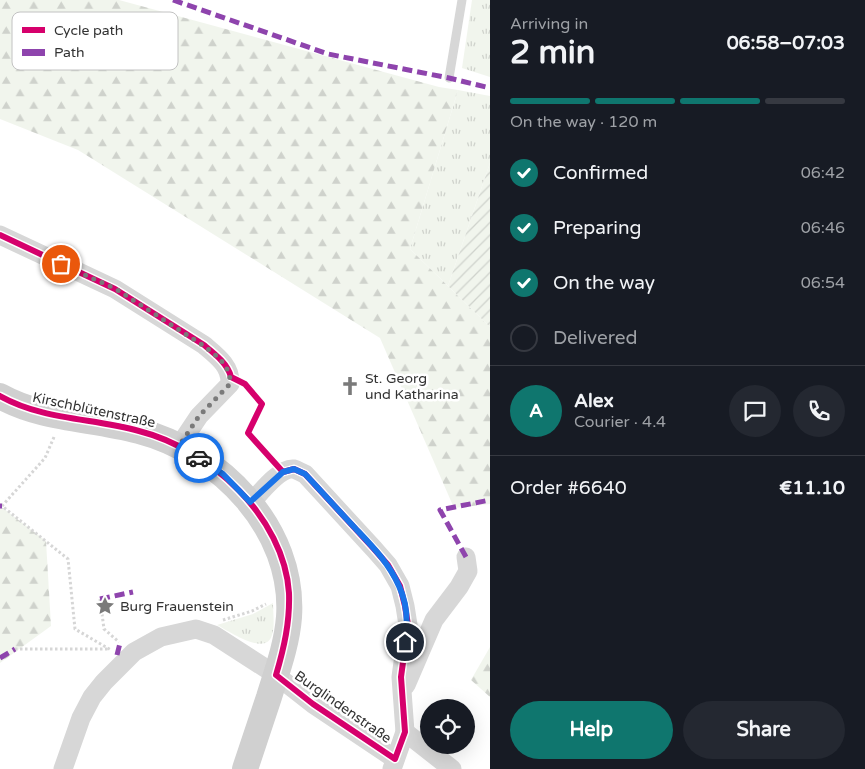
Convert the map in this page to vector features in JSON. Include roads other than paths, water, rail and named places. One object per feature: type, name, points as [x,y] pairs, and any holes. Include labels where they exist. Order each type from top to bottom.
[{"type":"main road","name":"Kirschblütenstraße","points":[[0,396],[24,407],[62,418],[139,430],[160,437],[179,446],[223,474],[250,502],[274,541],[282,561],[288,592],[289,616],[285,642],[276,675],[245,769]]},
{"type":"street","points":[[0,236],[116,289],[204,346],[216,355],[229,370],[230,384],[199,416],[179,446]]},
{"type":"street","points":[[250,502],[283,472],[294,469],[305,474],[388,565],[400,586],[408,625],[401,677],[404,732],[393,764]]},
{"type":"street","points":[[402,693],[434,620],[459,587],[468,571],[466,557]]},
{"type":"street","name":"Burglindenstraße","points":[[64,769],[80,718],[92,697],[104,682],[134,652],[161,637],[196,629],[214,635],[276,675],[393,764]]},
{"type":"street","points":[[404,732],[452,769]]},
{"type":"lane","points":[[450,78],[462,0]]},
{"type":"place","name":"St. Georg und Katharina","points":[[350,386]]},
{"type":"place","name":"Burg Frauenstein","points":[[105,606]]}]
